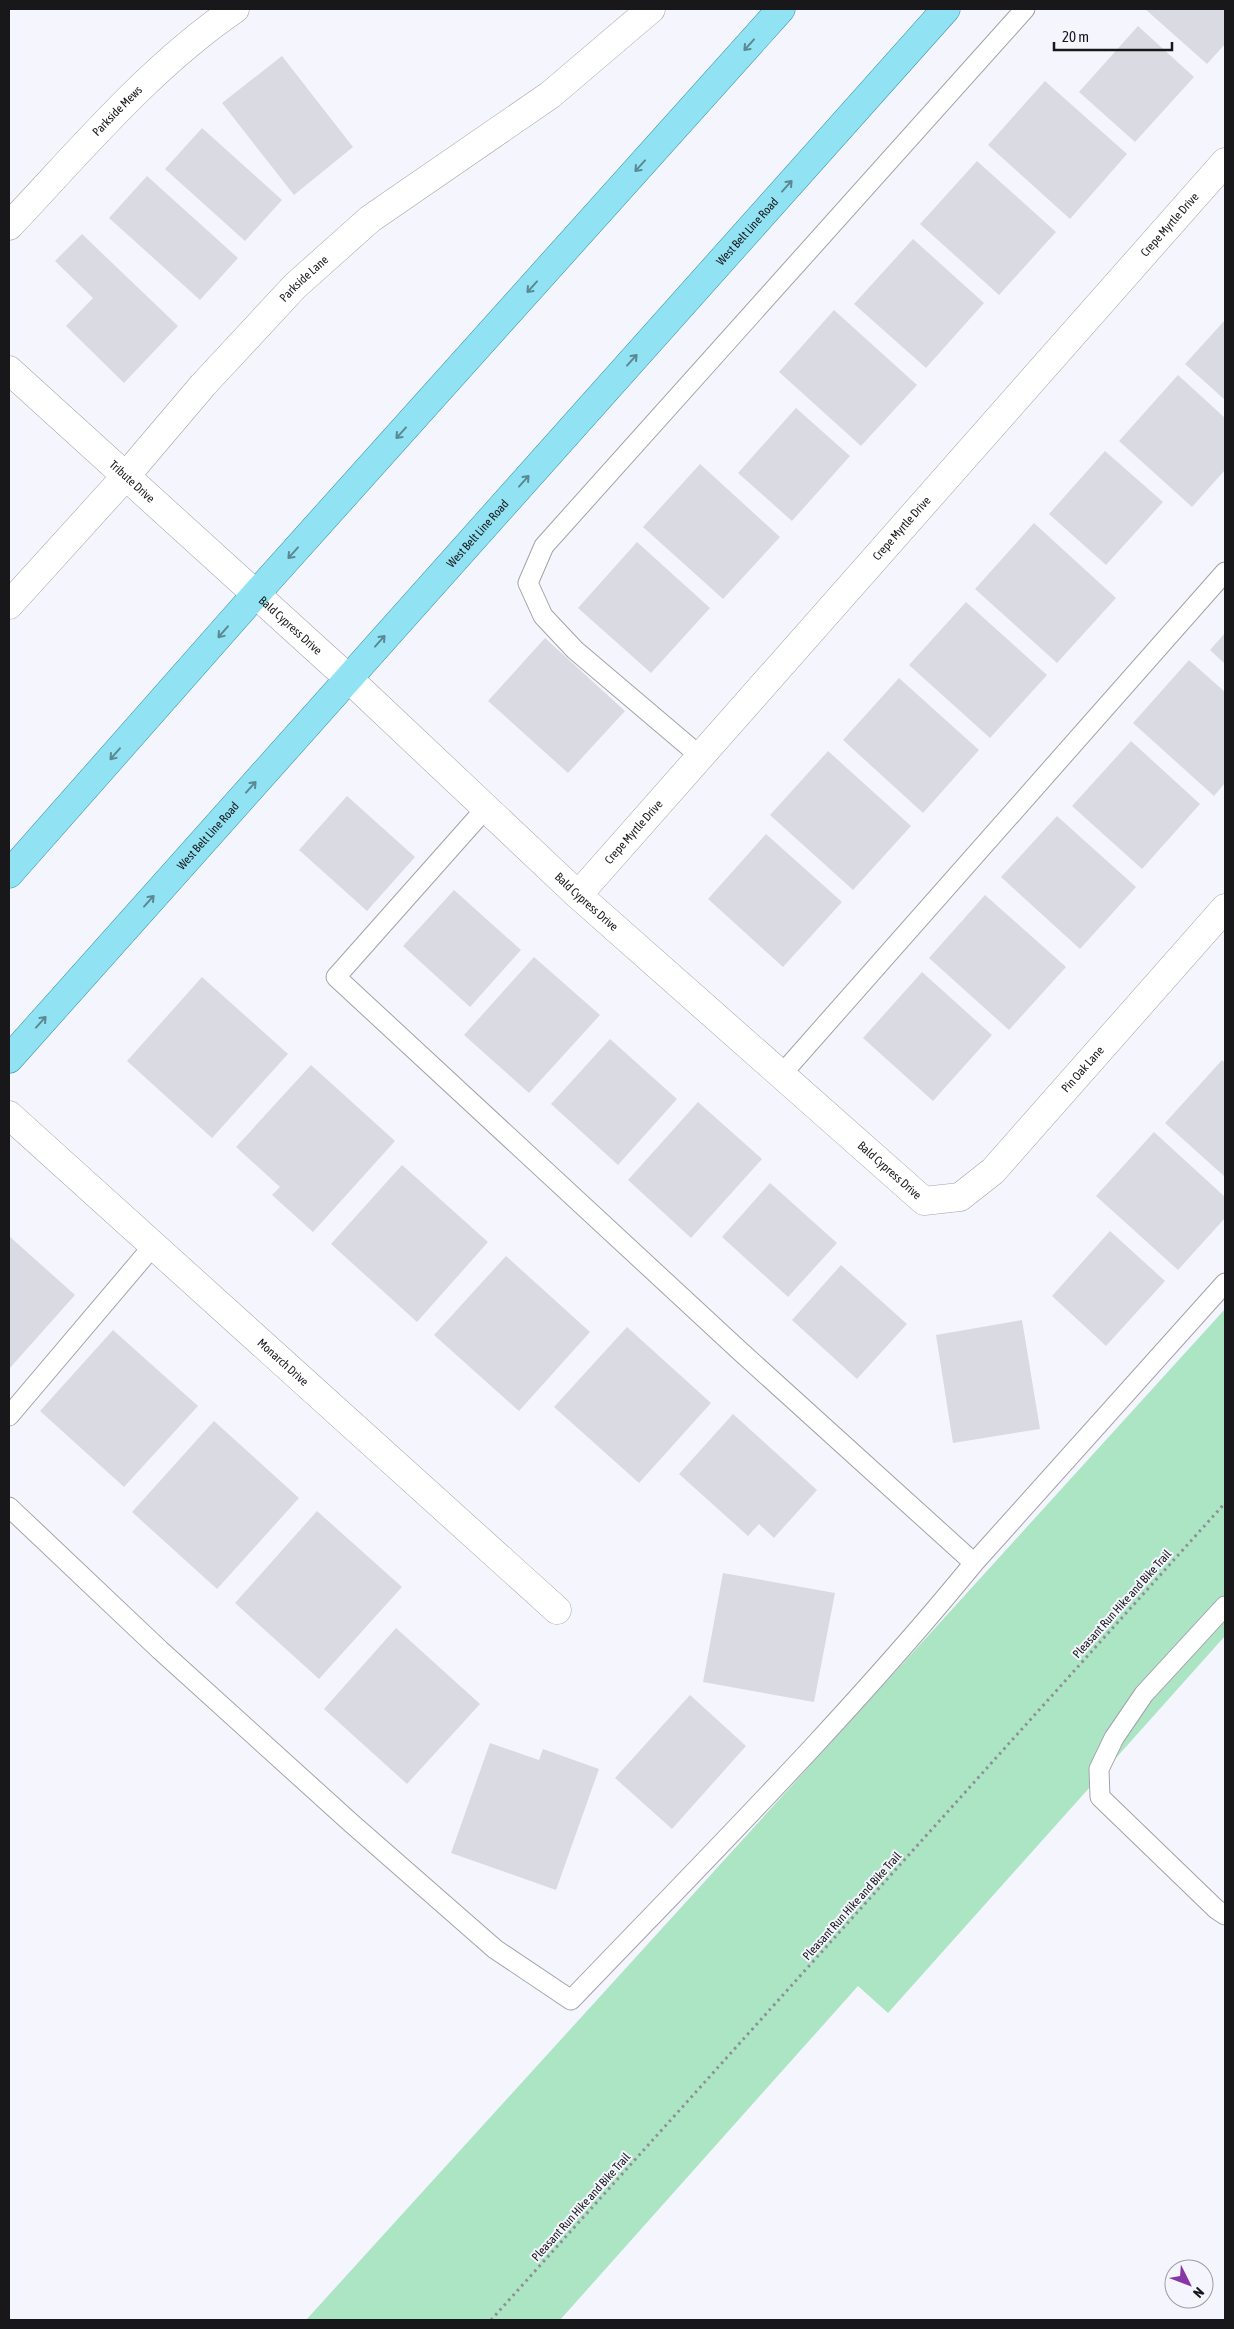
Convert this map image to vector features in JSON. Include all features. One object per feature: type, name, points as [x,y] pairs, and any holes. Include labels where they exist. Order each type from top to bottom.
[{"type":"main road","points":[[9,874],[255,595],[781,9]]},
{"type":"main road","name":"West Belt Line Road","points":[[9,1058],[946,9]]},
{"type":"street","name":"Parkside Mews","points":[[9,226],[143,85],[220,19],[235,9]]},
{"type":"street","name":"Parkside Lane","points":[[9,605],[126,477],[203,385],[288,293],[370,219],[550,95],[652,9]]},
{"type":"street","name":"Crepe Myrtle Drive","points":[[578,894],[1225,162]]},
{"type":"street","name":"Tribute Drive","points":[[9,370],[255,595]]},
{"type":"street","name":"Bald Cypress Drive","points":[[255,595],[348,678],[578,894],[924,1201]]},
{"type":"street","name":"Pin Oak Lane","points":[[924,1201],[960,1197],[993,1171],[1225,908]]},
{"type":"street","name":"Monarch Drive","points":[[9,1115],[557,1610]]},
{"type":"lane","points":[[700,756],[576,650],[543,616],[528,583],[536,564],[544,546],[1025,9]]},
{"type":"lane","points":[[781,1075],[1225,572]]},
{"type":"lane","points":[[486,808],[336,977],[741,1352],[974,1562]]},
{"type":"lane","points":[[9,1416],[153,1246]]},
{"type":"lane","points":[[9,1507],[160,1650],[379,1848],[495,1949],[571,2000],[799,1761],[923,1625],[974,1562],[1225,1283]]},
{"type":"lane","points":[[1225,1606],[1144,1694],[1114,1738],[1099,1769],[1100,1797],[1216,1909],[1225,1915]]},
{"type":"path","name":"Pleasant Run Hike and Bike Trail","points":[[491,2320],[1225,1503]]},
{"type":"green space","points":[[1225,1309],[1225,1636],[888,2013],[858,1986],[560,2320],[306,2320]]},
{"type":"building","points":[[1145,9],[1225,9],[1225,44],[1207,64]]},
{"type":"building","points":[[1138,26],[1194,77],[1135,142],[1079,92]]},
{"type":"building","points":[[282,56],[353,147],[294,195],[222,103]]},
{"type":"building","points":[[1045,81],[1127,154],[1070,219],[988,145]]},
{"type":"building","points":[[202,128],[282,200],[245,241],[165,169]]},
{"type":"building","points":[[977,161],[1056,232],[999,295],[920,224]]},
{"type":"building","points":[[147,176],[238,258],[200,300],[109,218]]},
{"type":"building","points":[[82,234],[178,326],[124,383],[66,326],[93,298],[55,261]]},
{"type":"building","points":[[913,239],[984,303],[926,368],[854,304]]},
{"type":"building","points":[[834,310],[917,385],[861,446],[779,372]]},
{"type":"building","points":[[1225,320],[1225,400],[1185,364]]},
{"type":"building","points":[[1178,375],[1225,418],[1225,470],[1192,507],[1119,441]]},
{"type":"building","points":[[796,408],[850,456],[792,521],[738,473]]},
{"type":"building","points":[[1105,451],[1163,502],[1106,565],[1049,514]]},
{"type":"building","points":[[700,464],[780,537],[723,599],[643,527]]},
{"type":"building","points":[[1034,523],[1116,598],[1057,663],[975,589]]},
{"type":"building","points":[[637,542],[710,608],[651,673],[578,608]]},
{"type":"building","points":[[966,602],[1047,675],[990,738],[909,665]]},
{"type":"building","points":[[1225,633],[1225,664],[1210,650]]},
{"type":"building","points":[[545,638],[625,711],[568,773],[488,701]]},
{"type":"building","points":[[1189,660],[1225,692],[1225,783],[1214,796],[1133,723]]},
{"type":"building","points":[[899,678],[979,750],[923,813],[843,740]]},
{"type":"building","points":[[1131,741],[1200,804],[1142,869],[1072,806]]},
{"type":"building","points":[[828,751],[911,826],[853,890],[770,815]]},
{"type":"building","points":[[347,796],[415,857],[367,911],[299,850]]},
{"type":"building","points":[[1057,816],[1136,887],[1080,949],[1001,877]]},
{"type":"building","points":[[766,834],[842,902],[783,967],[708,899]]},
{"type":"building","points":[[454,890],[521,950],[470,1007],[403,946]]},
{"type":"building","points":[[985,895],[1066,967],[1009,1030],[929,958]]},
{"type":"building","points":[[534,957],[600,1015],[529,1093],[464,1035]]},
{"type":"building","points":[[922,972],[992,1035],[933,1101],[863,1038]]},
{"type":"building","points":[[202,977],[288,1054],[212,1138],[127,1061]]},
{"type":"building","points":[[610,1039],[677,1099],[618,1165],[551,1104]]},
{"type":"building","points":[[1222,1060],[1225,1063],[1225,1177],[1165,1123]]},
{"type":"building","points":[[311,1065],[395,1141],[313,1232],[272,1195],[280,1187],[236,1147]]},
{"type":"building","points":[[698,1102],[762,1159],[691,1238],[628,1180]]},
{"type":"building","points":[[1154,1132],[1225,1197],[1225,1218],[1178,1270],[1096,1196]]},
{"type":"building","points":[[402,1165],[488,1242],[417,1322],[331,1244]]},
{"type":"building","points":[[770,1183],[837,1243],[788,1297],[722,1237]]},
{"type":"building","points":[[1110,1231],[1165,1281],[1106,1346],[1052,1296]]},
{"type":"building","points":[[9,1236],[75,1295],[9,1369]]},
{"type":"building","points":[[506,1256],[590,1332],[519,1411],[434,1335]]},
{"type":"building","points":[[841,1265],[907,1324],[857,1379],[792,1320]]},
{"type":"building","points":[[1022,1320],[1040,1429],[953,1443],[936,1335]]},
{"type":"building","points":[[627,1327],[711,1403],[639,1483],[554,1407]]},
{"type":"building","points":[[113,1330],[198,1406],[124,1487],[40,1411]]},
{"type":"building","points":[[733,1414],[817,1490],[774,1538],[759,1524],[748,1536],[679,1474]]},
{"type":"building","points":[[214,1421],[299,1498],[217,1589],[132,1512]]},
{"type":"building","points":[[317,1511],[402,1587],[319,1679],[235,1603]]},
{"type":"building","points":[[723,1573],[835,1593],[814,1702],[703,1682]]},
{"type":"building","points":[[396,1628],[480,1704],[407,1784],[324,1709]]},
{"type":"building","points":[[690,1695],[746,1746],[672,1829],[615,1778]]},
{"type":"building","points":[[490,1743],[539,1760],[543,1749],[599,1769],[556,1890],[451,1853]]}]
